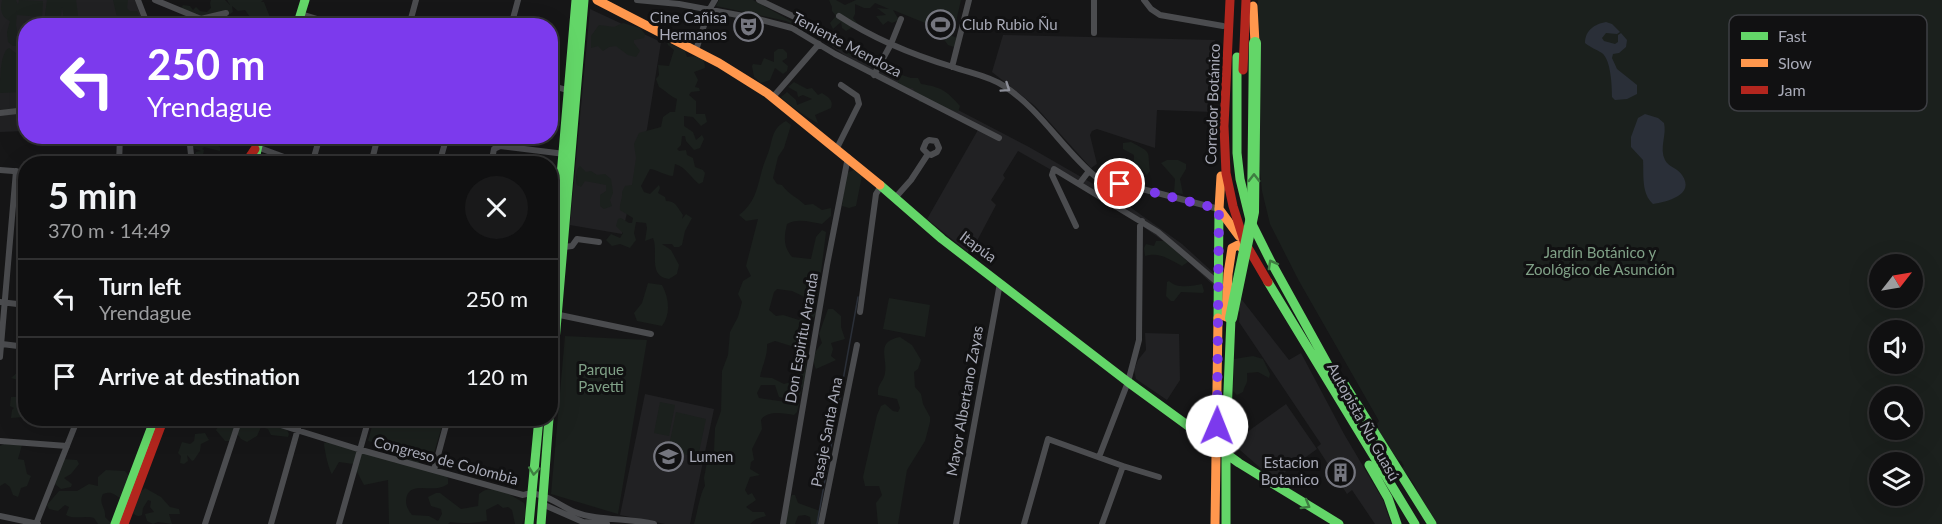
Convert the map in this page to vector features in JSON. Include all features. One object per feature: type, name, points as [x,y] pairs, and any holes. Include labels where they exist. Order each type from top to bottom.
[{"type":"main road","points":[[300,18],[305,0]]},
{"type":"main road","points":[[558,234],[572,91],[576,0]]},
{"type":"main road","points":[[572,91],[584,0]]},
{"type":"main road","name":"Itapúa","points":[[597,0],[696,50],[773,97],[848,157],[942,239],[1128,382],[1339,524]]},
{"type":"main road","points":[[1224,0],[1225,116]]},
{"type":"main road","name":"Corredor Botánico","points":[[1230,0],[1225,116],[1230,139],[1250,220],[1301,315]]},
{"type":"main road","name":"Corredor Botánico","points":[[1238,0],[1236,67],[1226,173],[1229,191],[1244,241],[1299,335]]},
{"type":"main road","points":[[1226,524],[1218,283],[1219,209],[1244,61],[1246,0]]},
{"type":"main road","points":[[1223,447],[1228,420],[1232,304],[1249,238],[1253,201],[1255,43],[1253,0]]},
{"type":"main road","points":[[558,287],[564,247],[567,154]]},
{"type":"main road","points":[[1219,209],[1244,241]]},
{"type":"main road","points":[[1215,524],[1223,447],[1229,263],[1232,248],[1236,245],[1241,246],[1252,255]]},
{"type":"main road","points":[[1301,315],[1432,524]]},
{"type":"main road","name":"Autopista Ñu Guasú","points":[[1301,315],[1339,386],[1396,481]]},
{"type":"main road","points":[[1299,335],[1415,524]]},
{"type":"main road","name":"Autopista Ñu Guasú","points":[[1299,335],[1341,417],[1382,488],[1397,524]]},
{"type":"main road","points":[[116,524],[152,426]]},
{"type":"main road","points":[[124,524],[161,426]]},
{"type":"main road","points":[[539,426],[535,498],[541,524]]},
{"type":"main road","points":[[529,524],[548,426]]},
{"type":"street","points":[[138,0],[145,18]]},
{"type":"street","points":[[155,0],[199,18]]},
{"type":"street","points":[[411,18],[416,0]]},
{"type":"street","points":[[513,18],[518,0]]},
{"type":"street","name":"Teniente Mendoza","points":[[637,0],[679,4],[754,18],[792,28],[874,75],[926,99],[999,138]]},
{"type":"street","points":[[696,50],[709,10],[715,0]]},
{"type":"street","points":[[759,0],[820,29]]},
{"type":"street","points":[[952,67],[969,0]]},
{"type":"street","points":[[1094,0],[1094,33]]},
{"type":"street","points":[[1144,0],[1150,9],[1160,15],[1223,26]]},
{"type":"street","points":[[205,18],[226,13]]},
{"type":"street","points":[[839,16],[891,44],[986,77],[1010,91],[1041,119],[1096,177],[1219,209]]},
{"type":"street","points":[[874,75],[902,19]]},
{"type":"street","points":[[792,28],[797,20]]},
{"type":"street","points":[[773,97],[819,44]]},
{"type":"street","points":[[837,148],[859,104],[857,96],[841,85]]},
{"type":"street","points":[[558,87],[572,91]]},
{"type":"street","points":[[0,113],[18,111]]},
{"type":"street","points":[[262,144],[287,156]]},
{"type":"street","points":[[493,156],[494,149],[500,146],[567,154]]},
{"type":"street","points":[[895,198],[911,180],[928,154]]},
{"type":"street","name":"Don Espiritu Aranda","points":[[783,524],[848,157]]},
{"type":"street","points":[[1076,226],[1052,175],[1054,169],[1158,232],[1218,283]]},
{"type":"street","points":[[0,170],[16,171],[2,302],[0,357]]},
{"type":"street","points":[[1079,184],[1089,171]]},
{"type":"street","points":[[860,312],[876,194],[880,186]]},
{"type":"street","points":[[1099,457],[1128,382],[1139,340],[1140,226],[1142,221]]},
{"type":"street","points":[[564,247],[572,246],[577,239],[599,242]]},
{"type":"street","name":"Mayor Albertano Zayas","points":[[956,524],[1000,283]]},
{"type":"street","points":[[2,302],[18,304]]},
{"type":"street","points":[[558,315],[651,334]]},
{"type":"street","points":[[2,344],[18,346]]},
{"type":"street","name":"Pasaje Santa Ana","points":[[821,524],[857,345]]},
{"type":"street","points":[[0,516],[37,524],[75,426]]},
{"type":"street","points":[[205,524],[237,426]]},
{"type":"street","name":"Congreso de Colombia","points":[[283,426],[535,498],[585,516],[654,524]]},
{"type":"street","points":[[271,524],[300,426]]},
{"type":"street","points":[[339,524],[367,426]]},
{"type":"street","points":[[434,470],[446,426]]},
{"type":"street","points":[[1024,524],[1048,439],[1159,477]]},
{"type":"street","points":[[0,441],[67,446]]},
{"type":"street","points":[[1102,524],[1123,466]]},
{"type":"street","name":"Congreso de Colombia","points":[[535,498],[583,522],[607,524]]},
{"type":"shaded area","points":[[0,0],[135,0],[141,18],[18,18],[18,131],[0,132]]},
{"type":"shaded area","points":[[590,9],[661,42],[647,129],[622,234],[570,225]]},
{"type":"shaded area","points":[[1606,22],[1612,24],[1620,32],[1606,33],[1602,38],[1604,41],[1615,44],[1621,33],[1627,40],[1626,47],[1619,53],[1613,54],[1612,58],[1617,69],[1637,85],[1637,94],[1627,99],[1615,100],[1612,97],[1610,74],[1605,56],[1585,43],[1585,38],[1591,28]]},
{"type":"shaded area","points":[[814,23],[885,72],[1029,147],[1116,197],[1182,244],[1239,296],[1289,360],[1301,353],[1344,434],[1383,500],[1391,524],[1375,524],[1352,490],[1347,494],[1317,447],[1321,444],[1239,322],[1240,312],[1176,250],[1111,204],[1018,151],[991,200],[996,205],[970,254],[927,219],[978,130],[880,80],[810,31]]},
{"type":"shaded area","points":[[1003,35],[1215,40],[1213,112],[1157,110],[1155,148],[1097,129],[1092,131],[1090,135],[1097,164],[1091,168],[1035,106],[992,72]]},
{"type":"shaded area","points":[[1645,114],[1658,118],[1664,123],[1663,155],[1668,164],[1680,173],[1685,182],[1685,188],[1678,196],[1653,204],[1645,189],[1643,160],[1631,147],[1631,137],[1638,118]]},
{"type":"shaded area","points":[[1145,333],[1179,334],[1180,380],[1167,400],[1136,379],[1134,370],[1146,350]]},
{"type":"shaded area","name":"Lumen","points":[[645,394],[714,409],[690,524],[665,524],[620,515]]},
{"type":"shaded area","points":[[1286,404],[1317,449],[1274,480],[1232,443]]},
{"type":"green space","points":[[2,0],[16,0],[18,5],[19,0],[43,1],[42,17],[17,15],[17,10],[16,25],[18,46],[13,46],[8,42],[7,32],[10,21],[2,13]]},
{"type":"green space","points":[[47,0],[76,0],[78,18],[64,18],[62,7],[61,18],[45,18]]},
{"type":"green space","points":[[113,0],[128,0],[127,8],[130,11],[137,11],[140,18],[117,18]]},
{"type":"green space","points":[[211,0],[225,0],[230,5],[227,0],[263,0],[261,2],[264,2],[270,18],[248,18],[250,17],[245,10],[238,11],[232,6],[233,12],[219,18],[201,18],[196,13],[196,16],[180,9],[183,5],[190,6],[193,10],[196,7],[200,11],[207,12],[211,8]]},
{"type":"green space","points":[[719,0],[753,0],[802,27],[823,32],[852,53],[850,56],[818,36],[786,21],[716,6]]},
{"type":"green space","points":[[829,0],[836,0],[845,5],[856,0],[961,0],[953,35],[948,34],[957,38],[956,45],[954,47],[948,45],[943,38],[932,38],[931,36],[936,33],[928,28],[930,25],[893,10],[899,20],[892,23],[888,21],[883,25],[876,16],[886,15],[877,8],[889,9],[875,3],[870,8],[855,4],[853,18],[858,24],[846,31],[842,28],[841,22],[833,29],[830,23],[836,16]]},
{"type":"green space","name":"Jardín Botánico y Zoológico de Asunción","points":[[1258,0],[1942,0],[1942,524],[1437,524],[1413,483],[1401,469],[1404,466],[1401,461],[1375,427],[1379,421],[1299,281],[1270,224],[1262,191],[1259,162]]},
{"type":"green space","points":[[623,23],[640,28],[645,34],[644,38],[634,40],[640,51],[636,57],[628,55],[616,46],[603,51],[598,46],[591,48],[591,36],[599,25],[614,27]]},
{"type":"green space","points":[[667,42],[685,51],[687,57],[697,56],[704,61],[705,68],[694,72],[698,80],[695,87],[700,91],[691,92],[689,95],[696,101],[696,114],[705,114],[707,122],[701,126],[693,117],[684,116],[684,126],[693,132],[696,140],[702,135],[704,139],[700,148],[694,150],[686,141],[685,136],[682,136],[681,145],[677,149],[686,150],[687,155],[693,158],[695,167],[703,170],[705,173],[703,182],[699,184],[675,164],[673,176],[650,169],[641,186],[644,192],[650,194],[659,185],[658,193],[665,197],[666,201],[676,205],[683,215],[682,219],[686,214],[692,218],[685,231],[682,245],[674,247],[672,244],[662,244],[671,250],[679,265],[677,274],[669,279],[658,273],[653,238],[645,241],[646,223],[636,222],[634,233],[636,240],[630,248],[620,244],[612,246],[606,240],[611,234],[620,238],[623,233],[616,226],[618,219],[632,223],[633,218],[620,208],[625,186],[632,185],[636,158],[634,144],[639,133],[661,127],[663,117],[670,112],[675,112],[677,99],[659,87],[656,79],[659,75],[658,65],[669,66],[674,50]]},
{"type":"green space","points":[[9,48],[18,55],[18,92],[0,93],[0,74],[6,51]]},
{"type":"green space","points":[[783,49],[787,53],[787,58],[782,61],[788,66],[787,71],[783,74],[775,68],[770,80],[761,83],[754,77],[753,64],[761,65],[764,58],[774,62],[774,52]]},
{"type":"green space","points":[[902,75],[918,78],[921,84],[943,90],[960,106],[958,112],[929,102],[919,102],[913,88],[905,88],[898,83]]},
{"type":"green space","points":[[794,82],[807,89],[812,88],[818,95],[822,93],[831,101],[831,108],[815,115],[818,123],[799,112],[781,97],[787,92],[796,100],[797,105],[812,99],[803,95],[798,97],[797,92],[788,87]]},
{"type":"green space","points":[[786,121],[791,125],[784,148],[778,157],[773,178],[777,184],[782,185],[805,205],[813,204],[822,210],[831,208],[831,216],[822,224],[800,221],[787,224],[785,241],[792,257],[811,259],[816,237],[822,230],[826,232],[818,296],[811,300],[792,291],[777,289],[769,310],[776,316],[783,315],[799,320],[803,317],[806,306],[811,303],[816,313],[806,332],[797,334],[809,343],[804,350],[775,341],[767,344],[760,377],[772,378],[784,384],[794,381],[798,371],[798,356],[806,354],[806,377],[799,398],[792,400],[779,397],[775,385],[761,385],[757,393],[759,398],[786,402],[797,401],[799,404],[794,415],[776,413],[764,417],[761,420],[762,429],[752,449],[754,460],[751,462],[750,469],[760,475],[750,477],[745,490],[748,495],[752,493],[756,500],[746,507],[753,512],[764,512],[766,516],[750,524],[694,524],[705,486],[707,462],[714,451],[715,428],[721,411],[722,371],[728,355],[730,332],[738,317],[742,302],[738,294],[743,281],[751,276],[746,266],[758,219],[746,221],[739,215],[749,206],[755,195],[775,132]]},
{"type":"green space","points":[[1131,142],[1148,153],[1150,171],[1147,175],[1134,162],[1134,155],[1123,149],[1123,143]]},
{"type":"green space","points":[[192,144],[215,144],[220,147],[220,151],[204,147],[202,149],[205,156],[194,156],[196,152],[201,151],[193,148]]},
{"type":"green space","points":[[1167,160],[1178,160],[1186,164],[1186,169],[1180,179],[1183,194],[1174,193],[1175,179],[1161,163]]},
{"type":"green space","points":[[580,166],[586,172],[591,171],[597,175],[605,174],[611,179],[612,206],[604,209],[600,206],[600,195],[606,191],[606,185],[585,181],[581,187],[577,185],[576,175]]},
{"type":"green space","points":[[854,170],[862,176],[856,206],[849,208],[842,206],[846,173]]},
{"type":"green space","points":[[1156,241],[1165,241],[1188,262],[1182,266],[1160,256],[1145,256],[1146,244],[1154,246]]},
{"type":"green space","points":[[1169,281],[1180,286],[1202,284],[1204,291],[1203,293],[1181,292],[1174,301],[1171,301],[1166,296]]},
{"type":"green space","points":[[648,283],[662,285],[666,295],[668,311],[662,326],[637,321],[634,313],[642,303]]},
{"type":"green space","points":[[889,298],[930,305],[925,337],[883,329]]},
{"type":"green space","points":[[828,309],[833,309],[841,316],[841,327],[845,339],[831,343],[833,349],[831,356],[836,360],[816,369],[814,355],[822,343],[819,334]]},
{"type":"green space","name":"Parque Pavetti","points":[[565,336],[647,340],[618,514],[551,494]]},
{"type":"green space","points":[[900,337],[912,345],[921,360],[918,369],[914,372],[915,387],[921,394],[930,422],[925,441],[907,470],[898,524],[878,524],[876,503],[882,495],[879,486],[865,486],[863,477],[881,406],[885,404],[898,412],[900,408],[897,399],[878,395],[878,392],[885,371],[885,347],[892,339]]},
{"type":"green space","points":[[1253,356],[1263,359],[1270,374],[1269,378],[1258,372],[1247,373],[1247,382],[1243,392],[1237,395],[1233,391],[1234,359]]},
{"type":"green space","points":[[18,372],[18,380],[11,378]]},
{"type":"green space","points":[[11,397],[18,397],[18,418],[11,418],[14,408],[10,406]]},
{"type":"green space","points":[[660,402],[675,405],[669,436],[654,433]]},
{"type":"green space","points":[[676,412],[706,419],[698,457],[668,451]]},
{"type":"green space","points":[[219,426],[232,426],[234,430],[237,426],[283,426],[289,434],[288,437],[271,435],[268,429],[261,427],[257,436],[247,442],[237,434],[230,441],[225,441],[216,430]]},
{"type":"green space","points":[[372,426],[442,426],[432,460],[415,457],[422,465],[444,470],[448,484],[438,488],[418,488],[410,491],[406,503],[412,515],[429,516],[438,521],[442,514],[441,509],[431,506],[428,497],[436,493],[440,493],[461,509],[478,506],[479,494],[495,489],[508,493],[524,503],[527,512],[522,524],[515,524],[512,510],[498,504],[486,510],[487,521],[450,522],[448,524],[389,524],[388,480],[364,485],[353,464],[339,462],[332,474],[328,464],[324,443],[329,442],[367,449],[395,463],[398,457],[397,450],[368,441]]},
{"type":"green space","points":[[205,433],[209,440],[201,444],[200,451],[194,460],[192,461],[187,455],[188,461],[184,464],[180,463],[181,456],[178,453],[182,442],[190,444],[194,441],[195,434]]},
{"type":"green space","points":[[4,444],[22,445],[18,459],[24,460],[27,474],[31,476],[27,486],[21,488],[18,497],[13,495],[10,487],[5,483],[0,486],[0,446]]},
{"type":"green space","points":[[63,459],[77,460],[79,464],[71,474],[64,478],[72,484],[71,487],[61,489],[55,484]]},
{"type":"green space","points":[[106,470],[125,471],[131,478],[125,496],[120,498],[110,493],[103,494],[101,500],[105,517],[112,524],[98,524],[91,517],[66,515],[69,507],[65,505],[58,511],[49,509],[47,505],[59,491],[77,491],[89,484],[98,486],[98,477]]},
{"type":"green space","points":[[145,488],[161,497],[170,507],[179,509],[180,514],[169,514],[172,524],[158,522],[153,524],[147,521],[145,514],[154,512],[150,507],[151,501],[148,500],[142,515],[137,516],[130,510],[138,494]]},
{"type":"green space","points":[[792,495],[795,495],[798,503],[820,511],[819,524],[811,524],[810,517],[805,515],[798,516],[795,524],[785,524],[788,503]]},
{"type":"waterway","points":[[817,524],[858,297]]},
{"type":"traffic: fast","points":[[299,18],[305,0]]},
{"type":"traffic: fast","points":[[558,211],[576,0]]},
{"type":"traffic: fast","points":[[558,306],[584,0]]},
{"type":"traffic: fast","points":[[1231,318],[1253,212],[1255,43]]},
{"type":"traffic: fast","points":[[1237,57],[1237,153],[1240,179],[1250,220],[1343,392]]},
{"type":"traffic: fast","points":[[256,156],[258,144]]},
{"type":"traffic: fast","points":[[880,185],[942,239],[1128,382],[1239,463],[1339,524]]},
{"type":"traffic: fast","points":[[1218,318],[1219,209]]},
{"type":"traffic: fast","points":[[1268,282],[1415,524]]},
{"type":"traffic: fast","points":[[1226,439],[1231,318]]},
{"type":"traffic: fast","points":[[1343,382],[1432,524]]},
{"type":"traffic: fast","points":[[115,524],[152,426]]},
{"type":"traffic: fast","points":[[529,524],[538,426]]},
{"type":"traffic: fast","points":[[541,524],[548,426]]},
{"type":"traffic: fast","points":[[1226,433],[1226,524]]},
{"type":"traffic: fast","points":[[1369,465],[1388,498],[1397,524]]},
{"type":"traffic: slow","points":[[597,0],[719,63],[767,93],[880,185]]},
{"type":"traffic: slow","points":[[1253,6],[1255,43]]},
{"type":"traffic: slow","points":[[1221,176],[1219,209],[1239,236]]},
{"type":"traffic: slow","points":[[1226,317],[1232,248],[1238,245],[1248,252]]},
{"type":"traffic: slow","points":[[1215,524],[1218,318]]},
{"type":"traffic: jam","points":[[1230,0],[1224,126],[1226,173],[1244,241],[1268,282]]},
{"type":"traffic: jam","points":[[1243,70],[1246,0]]},
{"type":"traffic: jam","points":[[250,156],[255,149]]},
{"type":"traffic: jam","points":[[124,524],[161,426]]},
{"type":"place","name":"Club Rubio Ñu","points":[[941,25]]},
{"type":"place","name":"Cine Cañisa Hermanos","points":[[748,27]]},
{"type":"place","name":"Lumen","points":[[668,457]]},
{"type":"place","name":"Estacion Botanico","points":[[1340,472]]},
{"type":"route","points":[[1120,184],[1219,209],[1217,426]]}]
